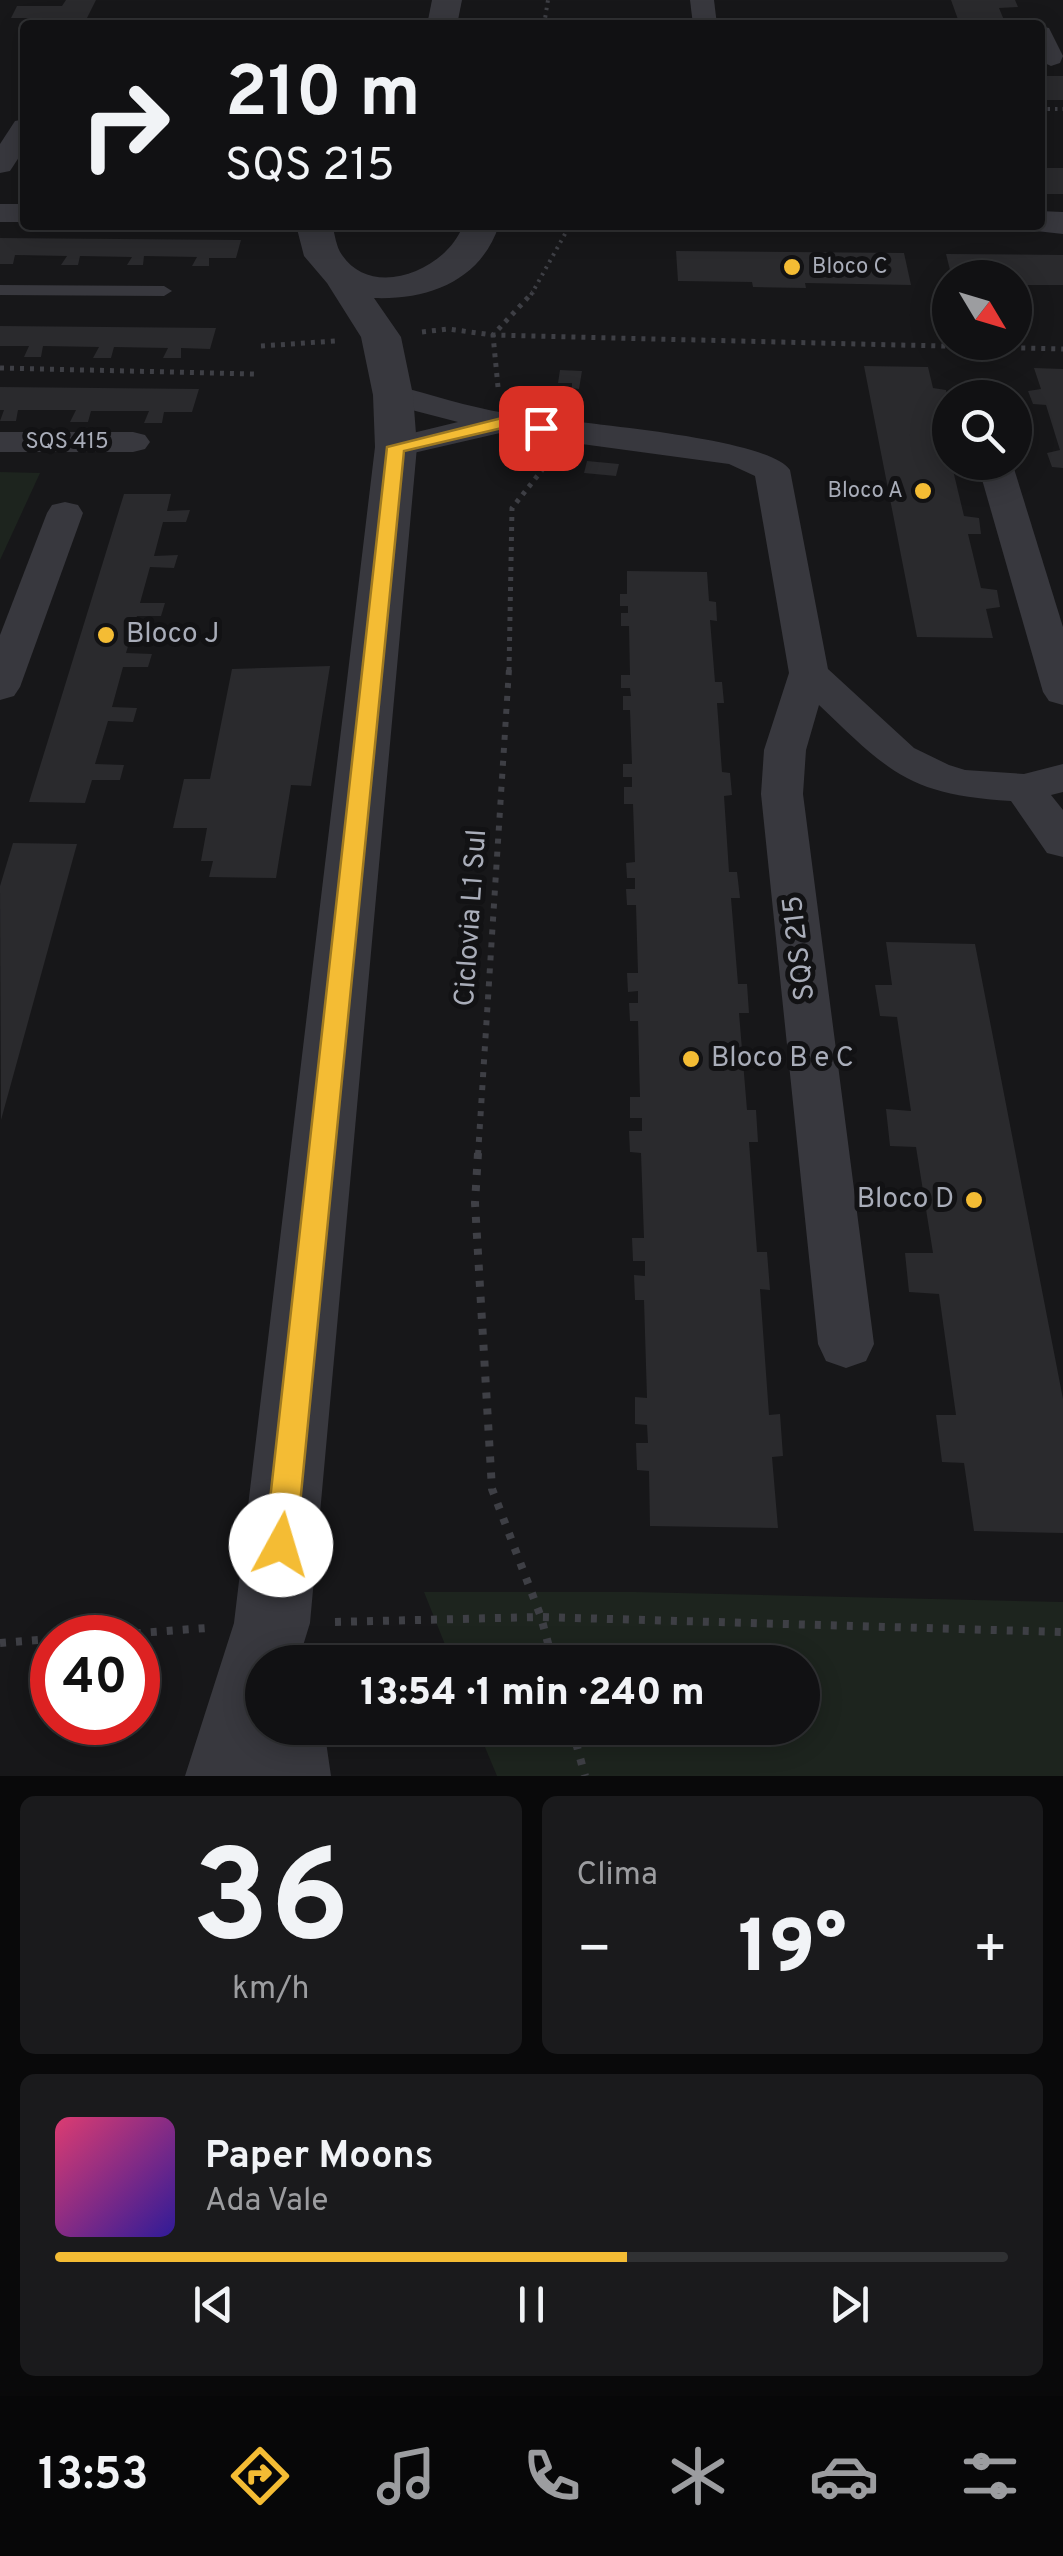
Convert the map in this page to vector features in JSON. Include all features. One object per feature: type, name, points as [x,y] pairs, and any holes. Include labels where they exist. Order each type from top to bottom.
[{"type":"street","points":[[0,165],[20,135]]},
{"type":"street","points":[[314,230],[321,260],[343,280],[392,312]]},
{"type":"street","points":[[392,312],[456,265],[479,241],[480,230]]},
{"type":"street","points":[[225,1776],[275,1643],[395,421],[392,312]]},
{"type":"street","name":"SQS 215","points":[[395,421],[502,423],[736,455],[772,470],[809,673],[784,750],[782,794],[846,1344]]},
{"type":"street","name":"SQS 215","points":[[395,421],[502,423]]},
{"type":"street","name":"SQS 415","points":[[0,442],[133,442]]},
{"type":"street","points":[[999,480],[1063,692]]},
{"type":"street","points":[[0,688],[65,513]]},
{"type":"street","points":[[809,673],[900,758],[962,784],[1043,783],[1063,842]]},
{"type":"street","points":[[287,1745],[291,1776]]},
{"type":"lane","points":[[0,290],[164,291]]},
{"type":"path","points":[[502,423],[494,335],[536,289],[567,230]]},
{"type":"path","points":[[262,346],[392,312],[448,329],[494,335],[1063,349]]},
{"type":"path","points":[[0,368],[255,374]]},
{"type":"path","name":"Ciclovia L1 Sul","points":[[502,423],[548,467],[512,508],[508,722],[475,1203],[492,1489],[549,1645]]},
{"type":"path","points":[[160,1640],[275,1643],[541,1617],[1063,1632]]},
{"type":"path","points":[[0,1642],[30,1640]]},
{"type":"path","points":[[577,1745],[585,1776]]},
{"type":"shaded area","points":[[0,472],[40,473],[0,560]]},
{"type":"shaded area","points":[[424,1592],[636,1592],[1063,1602],[1063,1776],[497,1776],[484,1745],[820,1745],[820,1645],[445,1645]]},
{"type":"building","points":[[66,0],[96,0],[87,18],[11,18],[17,6],[62,6]]},
{"type":"building","points":[[951,0],[1015,0],[1018,7],[999,8],[1004,20],[958,20]]},
{"type":"building","points":[[1045,76],[1063,76],[1063,100],[1045,100]]},
{"type":"building","points":[[1045,168],[1063,168],[1063,194],[1045,194]]},
{"type":"building","points":[[0,238],[241,240],[236,258],[209,258],[209,266],[192,266],[197,257],[144,256],[143,265],[127,265],[132,257],[80,256],[78,265],[61,265],[67,256],[15,255],[13,264],[0,264]]},
{"type":"building","name":"Bloco C","points":[[676,251],[904,253],[911,285],[805,283],[806,288],[753,287],[752,282],[678,281]]},
{"type":"building","points":[[946,254],[1063,255],[1063,285],[1032,285],[1032,260],[948,260]]},
{"type":"building","points":[[0,326],[216,328],[210,349],[181,348],[181,358],[163,358],[168,348],[114,347],[111,358],[93,358],[99,347],[43,346],[41,357],[24,357],[29,346],[0,346]]},
{"type":"building","name":"Bloco A","points":[[864,366],[928,367],[932,384],[932,480],[955,480],[964,516],[979,518],[981,534],[968,534],[981,588],[997,590],[1000,607],[986,609],[993,638],[917,637]]},
{"type":"building","points":[[1034,368],[1063,369],[1063,468],[1052,467],[1047,453],[1060,450],[1046,405],[1032,401],[1032,390],[1041,389]]},
{"type":"building","points":[[560,370],[582,371],[579,389],[572,388],[572,383],[558,383]]},
{"type":"building","points":[[0,387],[199,389],[192,412],[164,412],[162,423],[144,423],[149,411],[91,411],[88,422],[70,422],[76,410],[18,410],[16,421],[0,421],[4,410],[0,410]]},
{"type":"building","points":[[587,461],[619,464],[616,476],[584,473]]},
{"type":"building","name":"Bloco J","points":[[124,494],[171,494],[167,511],[190,510],[186,522],[163,522],[154,556],[178,555],[174,568],[150,567],[140,603],[165,603],[161,616],[137,616],[126,653],[152,654],[148,667],[123,667],[112,707],[137,708],[133,722],[108,721],[95,764],[124,765],[120,780],[92,780],[85,803],[29,802]]},
{"type":"building","name":"Bloco B e C","points":[[627,571],[707,572],[709,601],[716,602],[717,621],[710,620],[715,682],[722,682],[724,703],[717,703],[722,772],[730,773],[732,795],[724,796],[729,872],[737,872],[740,898],[731,898],[738,984],[747,984],[749,1013],[739,1013],[747,1110],[756,1110],[758,1142],[749,1142],[757,1252],[767,1252],[770,1290],[760,1289],[769,1415],[780,1414],[783,1456],[772,1457],[778,1528],[650,1526],[649,1471],[637,1470],[636,1443],[648,1443],[647,1425],[635,1424],[635,1397],[647,1398],[644,1300],[635,1300],[634,1275],[645,1276],[645,1261],[633,1261],[632,1238],[644,1238],[641,1153],[630,1152],[629,1131],[642,1131],[642,1118],[630,1118],[630,1097],[640,1097],[638,1021],[630,1021],[629,1003],[638,1003],[638,991],[628,992],[627,973],[638,973],[636,905],[627,905],[626,889],[635,889],[635,878],[627,878],[626,863],[635,862],[633,804],[624,804],[624,787],[632,787],[632,777],[623,777],[623,764],[632,764],[630,710],[623,710],[623,696],[631,696],[630,688],[621,688],[621,675],[630,675],[629,626],[621,626],[621,613],[628,613],[628,606],[620,606],[620,594],[627,594]]},
{"type":"building","points":[[330,666],[311,786],[291,785],[276,878],[209,877],[213,861],[201,861],[207,828],[173,828],[184,779],[210,779],[232,669]]},
{"type":"building","points":[[13,843],[77,844],[1,1120],[0,886]]},
{"type":"building","name":"Bloco D","points":[[886,942],[975,944],[1063,1399],[1063,1533],[974,1531],[964,1463],[942,1462],[936,1415],[956,1415],[939,1294],[909,1292],[905,1253],[933,1253],[916,1147],[890,1146],[886,1109],[911,1111],[897,1017],[880,1016],[875,985],[892,985]]},
{"type":"place","name":"Bloco C","points":[[792,267]]},
{"type":"place","name":"Bloco A","points":[[923,491]]},
{"type":"place","name":"Bloco J","points":[[106,635]]},
{"type":"place","name":"Bloco B e C","points":[[691,1059]]},
{"type":"place","name":"Bloco D","points":[[974,1200]]},
{"type":"route","points":[[281,1545],[396,447],[502,423],[541,428]]}]
